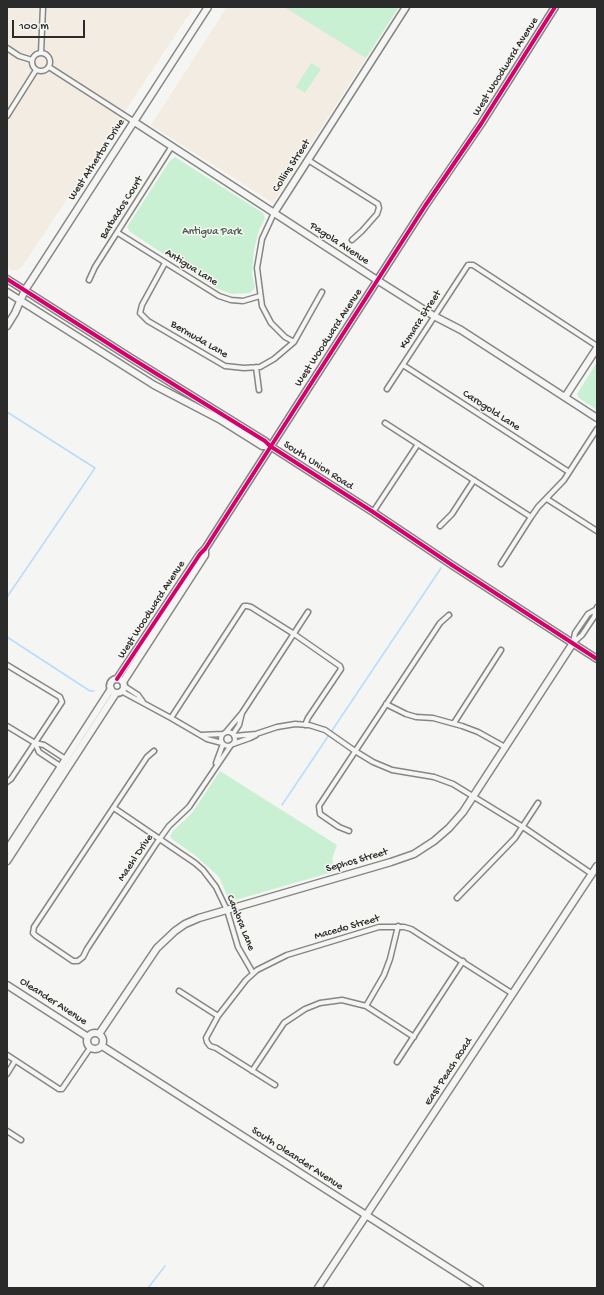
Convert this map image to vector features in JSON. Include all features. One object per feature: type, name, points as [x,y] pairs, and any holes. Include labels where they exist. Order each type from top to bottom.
[{"type":"street","points":[[41,53],[44,7]]},
{"type":"street","name":"Collins Street","points":[[294,342],[285,336],[272,323],[262,306],[257,268],[262,239],[274,213],[406,7]]},
{"type":"street","name":"West Woodward Avenue","points":[[7,850],[119,687],[200,554],[205,549],[439,185],[481,124],[555,7]]},
{"type":"street","name":"West Atherton Drive","points":[[7,326],[15,313],[25,290],[206,8]]},
{"type":"street","points":[[7,48],[19,56],[32,60]]},
{"type":"street","points":[[41,53],[45,54],[49,58],[50,64],[49,67],[42,72],[36,70],[32,66],[34,56],[41,53]]},
{"type":"street","points":[[49,67],[133,122]]},
{"type":"street","points":[[7,116],[36,70]]},
{"type":"street","name":"Pagola Avenue","points":[[133,122],[377,280],[434,316],[461,330],[597,418]]},
{"type":"street","name":"Barbados Court","points":[[89,280],[95,267],[172,146]]},
{"type":"street","points":[[308,160],[378,204],[379,208],[377,214],[352,240]]},
{"type":"street","name":"Antigua Lane","points":[[118,233],[214,293],[231,300],[243,301],[260,296]]},
{"type":"street","name":"Bermuda Lane","points":[[165,263],[142,305],[140,313],[148,321],[225,366],[244,368],[260,367],[274,359],[294,342]]},
{"type":"street","name":"Kumara Street","points":[[387,389],[468,265],[473,265],[597,347]]},
{"type":"street","name":"South Union Road","points":[[7,278],[131,358],[265,441],[270,446],[452,565],[597,658]]},
{"type":"street","name":"South Union Road","points":[[7,292],[154,385],[219,419],[262,446],[270,446]]},
{"type":"street","points":[[294,342],[322,292]]},
{"type":"street","points":[[565,397],[597,347]]},
{"type":"street","name":"Carogold Lane","points":[[403,365],[569,472]]},
{"type":"street","points":[[256,367],[259,390]]},
{"type":"street","points":[[385,423],[531,516]]},
{"type":"street","points":[[501,564],[531,516],[564,480],[597,429]]},
{"type":"street","points":[[373,512],[418,444]]},
{"type":"street","points":[[440,526],[452,514],[474,480]]},
{"type":"street","points":[[547,499],[597,531]]},
{"type":"street","points":[[171,718],[244,606],[247,606],[294,634],[340,666],[341,669],[308,718],[305,725]]},
{"type":"street","points":[[573,643],[582,635],[594,617],[596,609]]},
{"type":"street","points":[[573,643],[575,634],[588,614],[596,609]]},
{"type":"street","points":[[222,743],[221,739],[224,733],[242,712],[308,612]]},
{"type":"street","points":[[349,831],[339,827],[320,814],[318,806],[440,622],[449,615]]},
{"type":"street","name":"Sephos Street","points":[[99,1034],[151,956],[166,939],[185,924],[198,918],[391,862],[414,854],[434,841],[449,828],[463,812],[573,643]]},
{"type":"street","points":[[454,724],[500,650]]},
{"type":"street","points":[[7,665],[60,698],[62,702],[11,779],[7,782]]},
{"type":"street","points":[[119,687],[134,699],[144,703],[192,731],[207,739],[227,746],[250,738],[256,734]]},
{"type":"street","points":[[386,704],[406,714],[454,724],[478,732],[505,747]]},
{"type":"street","points":[[232,745],[235,740],[234,735],[239,725],[242,712]]},
{"type":"street","points":[[239,725],[243,735]]},
{"type":"street","points":[[200,735],[230,732],[234,735],[256,734],[286,725],[318,727],[332,734],[354,751],[373,762],[392,770],[440,779],[453,784],[523,827],[592,874]]},
{"type":"street","points":[[7,726],[35,743],[44,745],[68,761]]},
{"type":"street","points":[[35,743],[39,752],[63,769]]},
{"type":"street","name":"Maehl Drive","points":[[214,769],[222,743]]},
{"type":"street","name":"Maehl Drive","points":[[114,808],[34,927],[34,934],[73,961],[78,961],[83,957],[159,839],[189,807],[232,745]]},
{"type":"street","points":[[114,808],[147,757],[154,751]]},
{"type":"street","name":"West Woodward Avenue","points":[[7,861],[56,779]]},
{"type":"street","points":[[457,898],[504,850],[523,827],[538,803]]},
{"type":"street","name":"Cambra Lane","points":[[114,808],[195,862],[204,870],[216,887],[227,910],[238,947],[254,973]]},
{"type":"street","name":"East Peach Road","points":[[318,1288],[597,866]]},
{"type":"street","points":[[366,1006],[384,975],[390,959],[398,926]]},
{"type":"street","name":"Macedo Street","points":[[252,1071],[216,1048],[210,1046],[206,1038],[218,1016],[241,985],[254,973],[270,962],[286,955],[379,927],[398,926],[411,929],[513,994]]},
{"type":"street","points":[[396,1062],[463,962]]},
{"type":"street","name":"Oleander Avenue","points":[[7,985],[88,1037]]},
{"type":"street","points":[[179,991],[218,1016]]},
{"type":"street","points":[[275,1085],[252,1071],[284,1023],[305,1009],[320,1003],[342,1000],[366,1006],[414,1037]]},
{"type":"street","points":[[92,1033],[99,1034],[103,1040],[102,1046],[95,1049],[90,1048],[87,1041],[88,1037],[92,1033]]},
{"type":"street","name":"South Oleander Avenue","points":[[102,1046],[480,1288]]},
{"type":"street","points":[[7,1055],[59,1089],[64,1088],[90,1048]]},
{"type":"street","points":[[7,1074],[16,1061]]},
{"type":"street","points":[[7,1131],[21,1140]]},
{"type":"shaded area","points":[[7,7],[194,7],[22,267],[17,270],[11,270],[7,267]]},
{"type":"shaded area","points":[[227,7],[399,7],[273,203],[151,125]]},
{"type":"green space","points":[[284,7],[399,7],[366,58]]},
{"type":"green space","points":[[311,63],[321,69],[305,93],[296,87]]},
{"type":"green space","name":"Antigua Park","points":[[175,157],[263,213],[265,219],[259,230],[254,250],[252,274],[255,288],[250,293],[231,294],[216,288],[130,232],[127,227],[169,162]]},
{"type":"green space","points":[[597,362],[597,410],[579,398],[577,394]]},
{"type":"green space","points":[[220,771],[337,845],[332,859],[336,871],[232,901],[229,900],[219,877],[196,856],[173,840],[170,836],[173,831],[192,813]]},
{"type":"waterway","points":[[7,412],[95,468],[7,597]]},
{"type":"waterway","points":[[282,805],[441,568]]},
{"type":"waterway","points":[[7,637],[90,691],[94,691]]},
{"type":"waterway","points":[[148,1288],[165,1266]]},
{"type":"cycle path","points":[[117,679],[200,554],[205,549],[425,206],[481,124],[555,7]]},
{"type":"cycle path","points":[[7,279],[265,441],[270,446],[597,659]]}]
